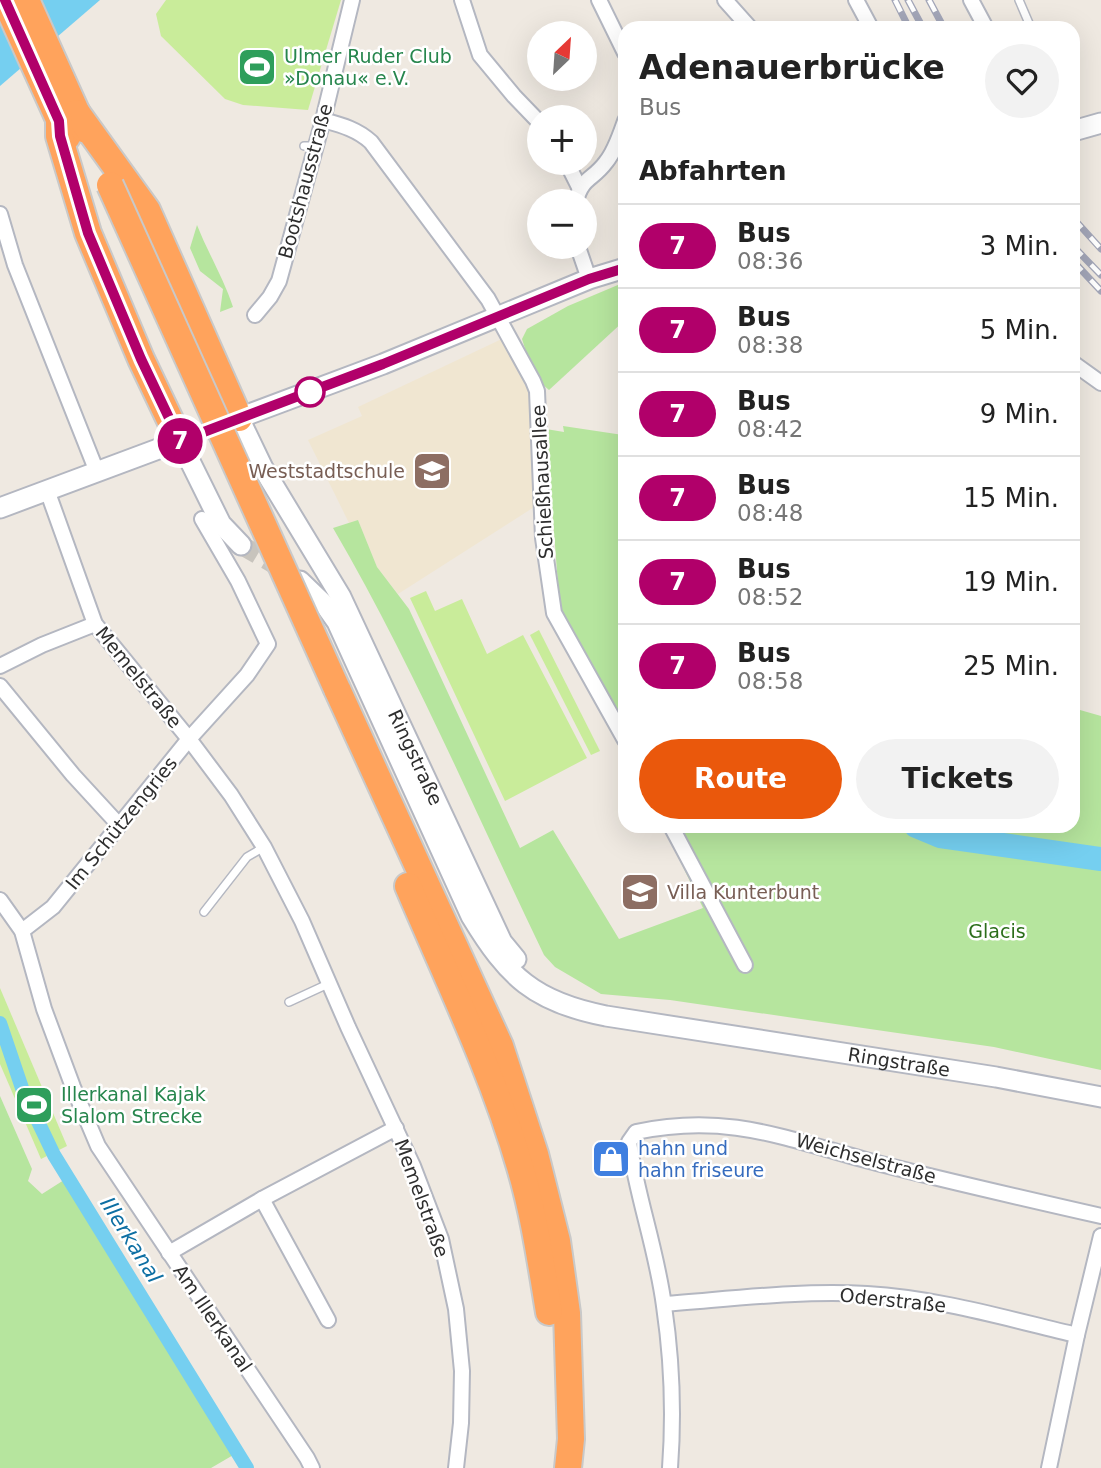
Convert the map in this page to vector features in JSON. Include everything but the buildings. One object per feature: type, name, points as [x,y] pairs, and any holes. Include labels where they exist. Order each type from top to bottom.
[{"type":"highway","points":[[5,0],[68,117],[102,188],[329,692],[499,1046],[535,1154],[557,1241],[567,1312],[571,1439],[568,1468]]},
{"type":"highway","points":[[26,0],[68,117],[146,210],[234,420]]},
{"type":"highway","points":[[68,117],[60,136],[88,233],[141,359],[186,439]]},
{"type":"highway","points":[[329,692],[368,795],[484,1063],[521,1167],[550,1314],[553,1433],[550,1468]]},
{"type":"main road","points":[[1080,129],[1101,123]]},
{"type":"main road","points":[[234,420],[383,364],[589,279],[618,270]]},
{"type":"main road","name":"Ringstraße","points":[[234,420],[341,597],[502,942],[528,974],[554,989],[592,1006],[657,1023]]},
{"type":"main road","points":[[0,508],[186,439],[221,524],[241,545]]},
{"type":"main road","name":"Ringstraße","points":[[300,582],[325,605],[337,622],[467,906],[489,946],[509,971],[528,987],[546,998],[576,1010],[996,1077],[1101,1097]]},
{"type":"street","name":"Bootshausstraße","points":[[255,315],[279,281],[310,146],[323,120],[352,0]]},
{"type":"street","points":[[462,0],[480,55],[527,110]]},
{"type":"street","points":[[599,0],[618,39]]},
{"type":"street","points":[[725,0],[744,21]]},
{"type":"street","points":[[856,0],[867,21]]},
{"type":"street","points":[[971,0],[982,21]]},
{"type":"street","name":"Schießhausallee","points":[[323,120],[349,127],[371,142],[499,316],[537,391],[543,538],[554,613],[618,727]]},
{"type":"street","points":[[583,189],[606,163],[618,140]]},
{"type":"street","points":[[0,214],[15,265],[97,472]]},
{"type":"street","points":[[582,259],[589,279]]},
{"type":"street","points":[[1080,368],[1101,383]]},
{"type":"street","name":"Memelstraße","points":[[47,489],[95,625],[189,739],[231,795],[264,847],[302,921],[328,984],[396,1128],[441,1239],[456,1309],[462,1371],[461,1423],[456,1468]]},
{"type":"street","name":"Im Schützengries","points":[[22,932],[53,907],[189,739],[247,674],[268,644],[238,581],[202,519]]},
{"type":"street","points":[[0,666],[42,645],[95,625]]},
{"type":"street","points":[[0,686],[57,757],[119,825]]},
{"type":"street","points":[[675,833],[745,965]]},
{"type":"street","name":"Am Illerkanal","points":[[0,900],[22,932],[44,1009],[97,1146],[312,1468]]},
{"type":"street","name":"Weichselstraße","points":[[664,1304],[629,1142],[636,1132],[665,1126],[689,1124],[760,1130],[875,1163],[1101,1216]]},
{"type":"street","points":[[169,1253],[262,1199],[396,1128]]},
{"type":"street","points":[[262,1199],[328,1320]]},
{"type":"street","points":[[1049,1468],[1101,1236]]},
{"type":"street","name":"Oderstraße","points":[[664,1304],[804,1295],[869,1294],[959,1307],[1077,1335]]},
{"type":"street","points":[[664,1304],[671,1368],[670,1468]]},
{"type":"lane","points":[[1019,0],[1028,21]]},
{"type":"lane","points":[[204,912],[247,857],[264,847]]},
{"type":"lane","points":[[289,1002],[328,984]]},
{"type":"shaded area","name":"Weststadtschule","points":[[506,337],[533,381],[542,502],[398,594],[377,567],[358,520],[349,523],[308,440],[362,416],[358,407]]},
{"type":"green space","name":"Ulmer Ruder Club »Donau« e.V.","points":[[166,0],[341,0],[308,110],[243,105],[225,99],[161,36],[156,14]]},
{"type":"green space","points":[[197,225],[233,307],[220,312],[223,289],[200,271],[190,248]]},
{"type":"green space","points":[[618,285],[618,326],[549,390],[534,377],[522,339],[527,329],[568,306]]},
{"type":"green space","points":[[563,426],[618,434],[618,733],[604,691],[560,610],[546,429],[564,432]]},
{"type":"green space","name":"Glacis","points":[[358,520],[377,567],[409,609],[520,848],[553,830],[619,939],[703,908],[666,833],[1080,833],[1080,710],[1101,716],[1101,1070],[994,1047],[670,1000],[601,994],[555,967],[544,955],[417,686],[333,528]]},
{"type":"green space","points":[[426,591],[435,611],[462,599],[487,654],[523,635],[587,758],[505,801],[410,598]]},
{"type":"green space","points":[[539,630],[600,751],[591,755],[530,635]]},
{"type":"green space","name":"Illerkanal Kajak Slalom Strecke","points":[[0,988],[67,1146],[41,1159],[0,1064]]},
{"type":"green space","points":[[0,1096],[32,1169],[28,1181],[42,1194],[64,1180],[235,1454],[211,1468],[0,1468]]},
{"type":"water","points":[[0,0],[100,0],[0,86]]},
{"type":"waterway","points":[[933,833],[1101,859]]},
{"type":"waterway","name":"Illerkanal","points":[[0,1023],[22,1088],[54,1155],[247,1468]]},
{"type":"tunnel","points":[[241,545],[282,569]]},
{"type":"railway","points":[[895,0],[906,21]]},
{"type":"railway","points":[[908,0],[919,21]]},
{"type":"railway","points":[[929,0],[940,21]]},
{"type":"railway","points":[[1080,226],[1101,249]]},
{"type":"railway","points":[[1080,253],[1101,275]]},
{"type":"railway","points":[[1080,268],[1101,291]]},
{"type":"bus line","name":"7","points":[[5,0],[59,121],[60,136],[88,233],[122,317],[180,441],[383,364],[589,279],[618,270]]},
{"type":"place","name":"Ulmer Ruder Club »Donau« e.V.","points":[[257,67]]},
{"type":"place","name":"Weststadtschule","points":[[432,471]]},
{"type":"place","name":"Villa Kunterbunt","points":[[640,892]]},
{"type":"place","name":"Illerkanal Kajak Slalom Strecke","points":[[34,1105]]},
{"type":"place","name":"hahn und hahn friseure","points":[[611,1159]]}]
